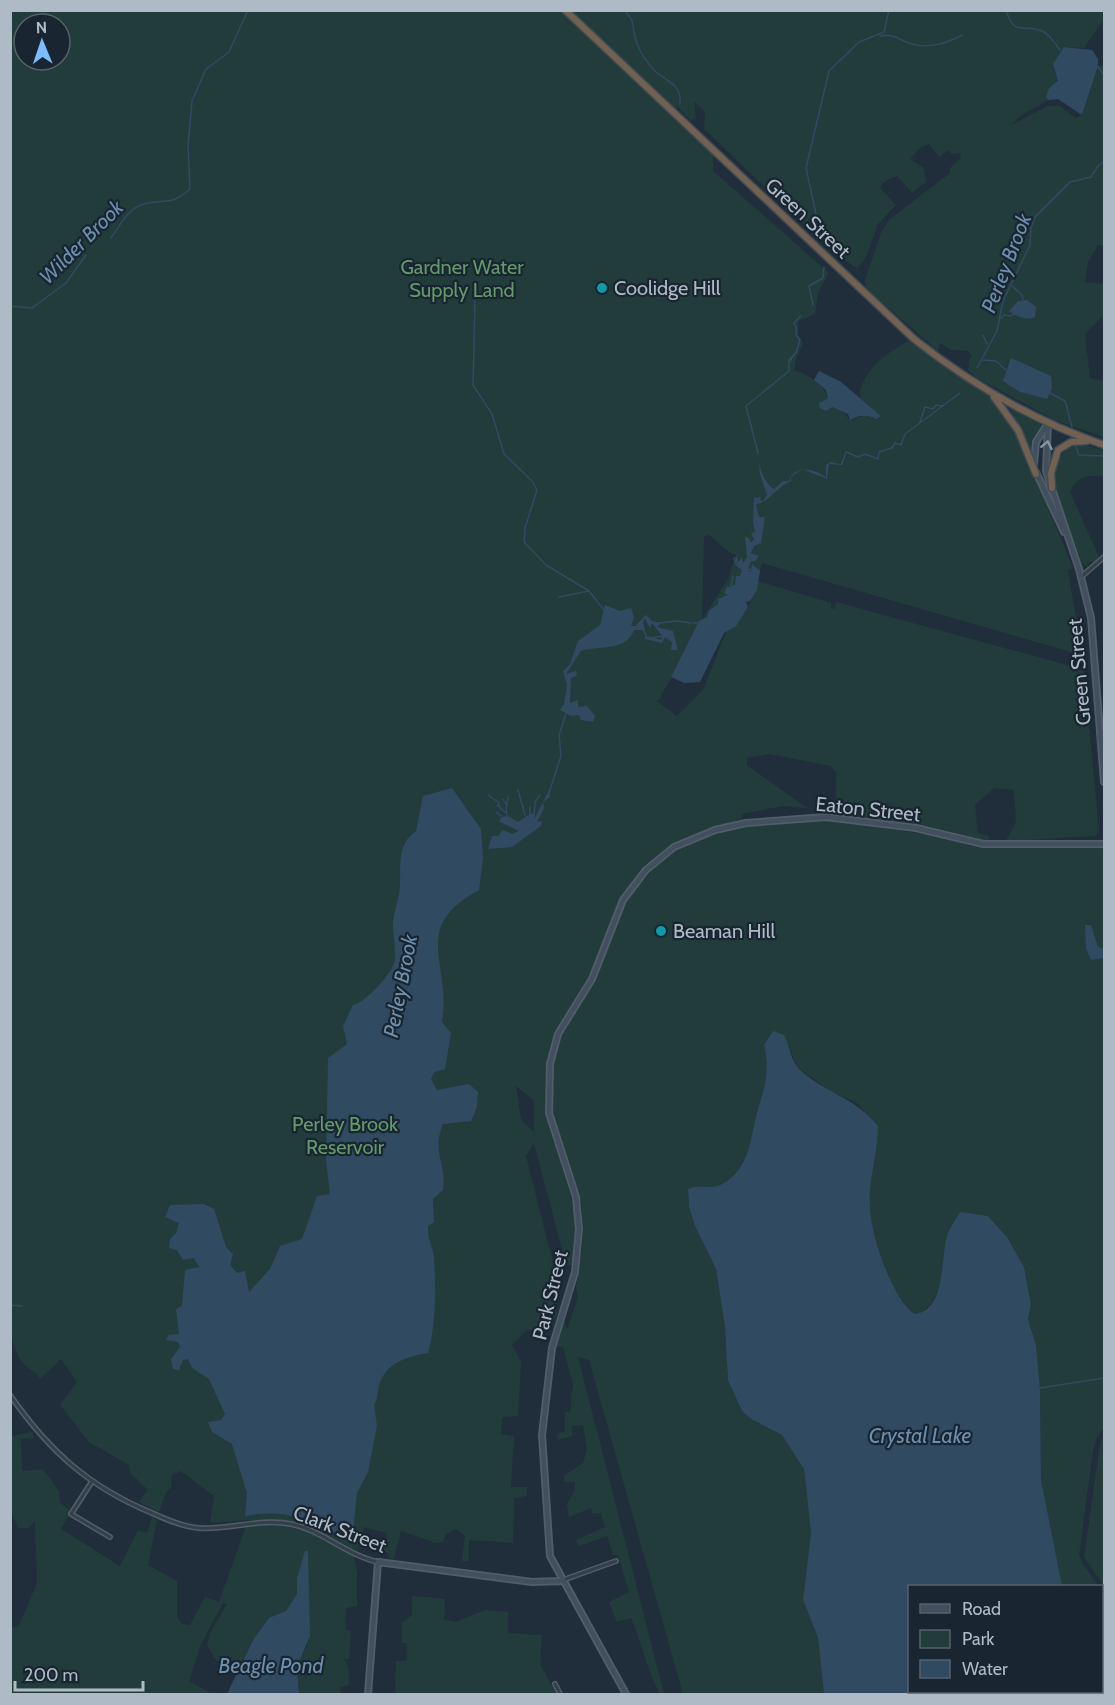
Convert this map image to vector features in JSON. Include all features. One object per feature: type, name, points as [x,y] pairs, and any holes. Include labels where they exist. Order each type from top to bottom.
[{"type":"highway","name":"Green Street","points":[[565,10],[899,327],[945,363],[990,392],[1048,423]]},
{"type":"highway","points":[[990,392],[1016,426],[1036,474]]},
{"type":"highway","points":[[1048,423],[1104,445]]},
{"type":"highway","points":[[1052,488],[1054,460],[1060,448],[1071,442],[1094,441]]},
{"type":"street","name":"Green Street","points":[[1048,423],[1035,445],[1036,474],[1077,561]]},
{"type":"street","name":"Green Street","points":[[1048,423],[1044,465],[1077,561],[1094,646],[1104,782]]},
{"type":"street","points":[[1081,577],[1104,557]]},
{"type":"street","name":"Eaton Street","points":[[642,874],[680,844],[715,830],[746,823],[807,817],[916,828],[986,845],[1104,844]]},
{"type":"street","name":"Park Street","points":[[623,1694],[562,1581],[551,1558],[548,1545],[542,1424],[554,1340],[576,1266],[579,1222],[574,1191],[552,1126],[548,1074],[558,1034],[592,979],[623,900],[642,874]]},
{"type":"street","name":"Clark Street","points":[[10,1395],[13,1402],[59,1455],[92,1482],[126,1502],[182,1525],[207,1528],[266,1522],[291,1524],[313,1532],[355,1556],[378,1562],[532,1582],[562,1581]]},
{"type":"street","points":[[92,1482],[71,1514],[110,1537]]},
{"type":"street","points":[[562,1581],[616,1561]]},
{"type":"street","points":[[368,1695],[378,1562]]},
{"type":"street","points":[[555,1684],[560,1695]]},
{"type":"green space","name":"Gardner Water Supply Land","points":[[10,11],[1104,11],[1103,20],[1084,48],[1064,47],[1054,70],[1058,81],[1046,97],[1048,100],[1023,114],[1011,125],[1048,106],[1060,106],[1076,118],[1082,115],[1098,66],[1104,65],[1104,245],[1098,245],[1088,262],[1085,282],[1104,284],[1104,314],[1085,334],[1090,378],[1104,381],[1103,437],[1055,420],[977,378],[968,370],[969,360],[972,357],[969,351],[952,350],[940,343],[938,351],[866,288],[865,280],[882,230],[890,219],[950,173],[950,168],[961,158],[960,153],[952,154],[948,150],[939,157],[929,144],[921,147],[910,159],[924,168],[926,182],[912,193],[897,176],[887,180],[879,187],[896,205],[878,224],[866,257],[858,268],[832,251],[704,129],[705,112],[694,101],[696,120],[694,118],[691,121],[676,105],[678,111],[713,144],[713,171],[829,273],[818,292],[815,314],[799,321],[798,334],[803,344],[796,358],[794,371],[814,380],[827,394],[828,398],[821,402],[841,410],[850,420],[866,415],[876,419],[880,416],[860,398],[864,380],[884,357],[909,341],[991,398],[1003,410],[1018,434],[1073,568],[1068,571],[1079,635],[1078,654],[762,563],[758,581],[831,603],[831,608],[835,609],[836,602],[1078,668],[1084,672],[1099,831],[1095,836],[1006,841],[1016,822],[1014,790],[994,788],[975,805],[978,833],[989,836],[988,842],[924,825],[891,821],[890,829],[939,836],[978,848],[1101,847],[1104,852],[1104,1427],[1096,1439],[1093,1451],[1079,1555],[1098,1585],[1062,1585],[1059,1579],[1041,1480],[1040,1389],[1036,1345],[1028,1319],[1031,1304],[1024,1267],[1007,1237],[988,1216],[971,1215],[948,1234],[940,1282],[931,1303],[924,1311],[915,1314],[910,1311],[889,1277],[876,1242],[871,1218],[870,1193],[878,1126],[857,1103],[832,1092],[797,1067],[786,1039],[764,1045],[767,1062],[765,1085],[744,1161],[730,1178],[720,1185],[688,1189],[689,1207],[695,1226],[716,1269],[725,1327],[728,1382],[742,1411],[751,1419],[783,1435],[804,1468],[811,1533],[803,1600],[818,1638],[824,1694],[683,1694],[589,1360],[578,1357],[664,1694],[660,1694],[655,1685],[631,1618],[617,1622],[609,1602],[629,1592],[618,1555],[613,1555],[607,1536],[579,1546],[576,1540],[605,1527],[601,1513],[593,1514],[591,1508],[569,1517],[567,1504],[575,1490],[575,1482],[564,1482],[564,1476],[583,1463],[587,1449],[583,1425],[572,1426],[572,1436],[558,1440],[557,1434],[565,1431],[565,1412],[570,1412],[573,1384],[563,1347],[554,1347],[563,1319],[567,1329],[578,1298],[576,1286],[582,1249],[583,1221],[581,1203],[553,1116],[546,1111],[576,1213],[574,1260],[571,1265],[566,1265],[534,1143],[526,1156],[560,1291],[554,1301],[557,1314],[549,1330],[527,1330],[512,1345],[521,1362],[518,1416],[502,1417],[501,1434],[514,1436],[511,1487],[527,1487],[527,1496],[514,1498],[513,1543],[469,1540],[469,1561],[462,1561],[465,1536],[455,1529],[446,1534],[443,1542],[436,1543],[401,1531],[394,1559],[389,1558],[388,1553],[384,1551],[387,1533],[364,1527],[359,1551],[352,1549],[357,1572],[357,1606],[346,1608],[345,1630],[351,1631],[349,1659],[344,1659],[348,1666],[349,1685],[340,1687],[341,1694],[299,1694],[297,1667],[309,1641],[309,1600],[253,1640],[236,1673],[223,1669],[224,1665],[215,1659],[207,1645],[211,1631],[227,1604],[223,1603],[201,1644],[189,1681],[212,1694],[11,1694],[11,1628],[19,1626],[37,1583],[35,1521],[29,1528],[18,1528],[11,1511],[12,1436],[32,1432],[34,1438],[21,1439],[22,1471],[43,1469],[59,1491],[60,1503],[71,1511],[61,1529],[120,1566],[138,1530],[147,1533],[152,1518],[157,1520],[148,1565],[177,1581],[177,1617],[182,1624],[190,1625],[205,1597],[219,1602],[248,1520],[210,1523],[214,1496],[181,1471],[172,1475],[171,1487],[166,1492],[159,1512],[139,1502],[148,1490],[130,1472],[129,1465],[89,1442],[60,1405],[77,1382],[61,1359],[40,1379],[21,1360],[11,1336]],"holes":[[[709,535],[736,555],[728,579],[703,618],[715,622],[744,572],[744,561],[749,577],[758,582],[748,608],[726,632],[703,690],[677,716],[655,700],[658,701],[702,624],[704,536]],[[769,754],[831,766],[836,773],[836,802],[844,805],[843,822],[774,821],[725,829],[681,846],[659,862],[638,886],[649,864],[686,837],[741,819],[742,814],[783,806],[807,808],[747,765],[747,758]],[[516,1086],[534,1101],[534,1133],[521,1119]]]},
{"type":"green space","points":[[1010,408],[1041,424],[1032,455]]},
{"type":"green space","points":[[1076,443],[1104,450],[1104,476],[1088,476],[1079,479],[1070,492],[1099,557],[1096,561],[1087,563],[1088,567],[1082,563],[1063,516],[1055,482],[1056,467],[1063,454]]},
{"type":"green space","points":[[1104,1436],[1104,1586],[1084,1557],[1100,1444]]},
{"type":"green space","points":[[412,1596],[445,1599],[444,1620],[456,1622],[485,1610],[508,1612],[508,1633],[542,1635],[540,1664],[556,1693],[395,1694],[396,1661],[406,1661],[407,1643],[402,1643],[402,1623],[412,1615]]},
{"type":"water","points":[[1064,47],[1092,50],[1098,59],[1098,66],[1082,115],[1058,99],[1048,100],[1046,97],[1049,88],[1058,81],[1053,64]]},
{"type":"water","points":[[1027,300],[1036,307],[1035,317],[1025,318],[1009,311],[1018,301]]},
{"type":"water","points":[[1011,358],[1051,376],[1052,388],[1047,399],[1020,392],[1003,381]]},
{"type":"water","points":[[819,371],[841,382],[881,416],[876,419],[863,416],[850,420],[848,414],[832,407],[826,411],[820,408],[819,403],[828,398],[826,390],[814,380]]},
{"type":"water","points":[[759,460],[765,478],[774,489],[783,481],[789,481],[791,477],[791,481],[761,503],[756,504],[759,517],[765,517],[761,543],[754,546],[751,553],[759,556],[755,561],[751,561],[748,570],[751,572],[752,564],[760,571],[757,590],[750,601],[746,602],[748,607],[736,626],[724,633],[700,682],[684,683],[671,677],[699,621],[707,617],[709,611],[718,604],[718,599],[728,595],[724,593],[727,587],[735,585],[736,576],[740,576],[742,570],[735,565],[742,558],[743,563],[747,557],[745,537],[749,538],[751,543],[754,539],[751,533],[755,532],[754,498],[761,497],[760,500],[763,501],[767,495],[760,474]]},
{"type":"water","points":[[843,461],[842,465],[829,464],[827,479],[804,470],[811,470],[826,477],[826,465],[831,462],[840,464]]},
{"type":"water","points":[[605,605],[620,611],[631,608],[634,617],[631,626],[635,626],[646,615],[652,621],[661,623],[657,627],[673,631],[678,650],[671,650],[672,642],[665,637],[662,643],[645,639],[646,636],[661,640],[662,636],[652,623],[650,628],[645,618],[643,623],[645,630],[634,630],[625,642],[581,651],[566,674],[576,671],[577,675],[571,678],[570,703],[578,700],[578,707],[587,706],[595,716],[593,722],[581,720],[579,715],[571,716],[560,710],[564,704],[567,685],[563,671],[570,664],[578,641],[600,625]]},
{"type":"water","name":"Perley Brook Reservoir","points":[[452,788],[481,829],[483,858],[479,890],[458,904],[445,918],[439,933],[438,948],[444,1001],[442,1022],[451,1033],[445,1069],[434,1072],[431,1079],[437,1090],[469,1084],[478,1092],[477,1107],[471,1121],[443,1124],[440,1134],[438,1143],[444,1181],[443,1190],[433,1199],[434,1222],[428,1226],[434,1258],[435,1282],[431,1342],[428,1353],[400,1361],[388,1369],[380,1382],[374,1405],[377,1426],[368,1472],[357,1493],[352,1542],[301,1518],[275,1514],[245,1516],[247,1493],[232,1444],[212,1432],[208,1422],[221,1420],[225,1414],[209,1379],[192,1368],[188,1359],[183,1360],[179,1370],[173,1369],[171,1359],[180,1347],[178,1342],[166,1340],[169,1335],[179,1334],[176,1309],[182,1306],[185,1270],[199,1267],[194,1258],[183,1260],[177,1250],[169,1248],[170,1239],[176,1233],[179,1223],[165,1217],[170,1205],[204,1204],[214,1209],[226,1247],[233,1254],[230,1265],[237,1273],[245,1271],[249,1292],[270,1269],[280,1246],[302,1239],[317,1196],[330,1194],[326,1160],[328,1058],[347,1044],[343,1026],[353,1005],[363,1000],[376,988],[394,964],[393,922],[399,891],[401,855],[406,842],[416,831],[423,796]]},
{"type":"water","points":[[549,790],[550,797],[543,802]]},
{"type":"water","points":[[543,802],[544,808],[537,822],[542,821],[541,826],[512,847],[488,849],[492,836],[498,836],[503,830],[512,834],[519,831],[500,822],[501,817],[508,816],[518,822],[530,814],[534,814],[535,818]]},
{"type":"water","points":[[1085,925],[1091,925],[1098,947],[1104,949],[1104,958],[1091,960],[1086,948]]},
{"type":"water","name":"Crystal Lake","points":[[773,1031],[784,1035],[799,1069],[819,1084],[860,1108],[878,1126],[870,1193],[871,1218],[876,1242],[889,1277],[910,1311],[915,1314],[925,1310],[933,1303],[940,1280],[948,1233],[960,1212],[988,1216],[1007,1237],[1024,1267],[1031,1304],[1028,1319],[1036,1345],[1040,1389],[1041,1480],[1062,1585],[908,1585],[908,1693],[1089,1694],[824,1694],[818,1638],[803,1600],[811,1533],[804,1469],[782,1435],[751,1419],[742,1411],[728,1381],[725,1327],[716,1269],[695,1226],[689,1207],[688,1189],[720,1185],[738,1171],[744,1161],[766,1078],[767,1062],[764,1045]]},
{"type":"water","name":"Beagle Pond","points":[[305,1551],[308,1551],[310,1636],[297,1667],[299,1694],[227,1694],[253,1640],[269,1618],[286,1611],[297,1594],[297,1578]]},
{"type":"waterway","name":"Wilder Brook","points":[[111,238],[124,219],[136,207],[171,200],[190,189],[188,145],[192,101],[206,69],[229,52],[248,10]]},
{"type":"waterway","points":[[625,10],[631,19],[641,53],[654,70],[676,87],[680,104]]},
{"type":"waterway","points":[[834,251],[821,237],[806,168],[829,71],[859,42],[884,32],[889,10]]},
{"type":"waterway","points":[[1006,10],[1009,19],[1017,27],[1044,32],[1060,50]]},
{"type":"waterway","points":[[880,36],[889,36],[925,46],[944,43],[962,35]]},
{"type":"waterway","points":[[1098,67],[1104,75]]},
{"type":"waterway","name":"Perley Brook","points":[[977,368],[997,331],[1003,301],[1030,245],[1031,228],[1035,217],[1070,182],[1091,177],[1098,166],[1104,162]]},
{"type":"waterway","name":"Wilder Brook","points":[[10,306],[32,308],[66,283],[86,255]]},
{"type":"waterway","points":[[813,305],[809,286],[823,278],[824,267]]},
{"type":"waterway","points":[[1012,286],[1022,295],[1023,300]]},
{"type":"waterway","points":[[475,301],[473,385],[492,414],[504,454],[532,481],[537,490],[525,528],[524,542],[546,565],[589,591]]},
{"type":"waterway","points":[[1001,318],[1004,315],[1015,314]]},
{"type":"waterway","points":[[758,453],[746,406],[789,371],[789,360],[796,353],[800,340],[796,335],[794,323],[801,316]]},
{"type":"waterway","points":[[983,335],[987,344]]},
{"type":"waterway","points":[[790,362],[794,354]]},
{"type":"waterway","points":[[982,360],[996,361],[1006,370]]},
{"type":"waterway","name":"Perley Brook","points":[[842,464],[846,452],[858,457],[865,454],[878,459],[879,452],[892,448],[895,443],[901,445],[905,434],[960,393]]},
{"type":"waterway","points":[[1050,393],[1065,401],[1072,427]]},
{"type":"waterway","points":[[920,422],[925,407],[933,409],[936,405],[943,406]]},
{"type":"waterway","points":[[1075,445],[1079,455],[1104,456]]},
{"type":"waterway","points":[[736,557],[738,564]]},
{"type":"waterway","points":[[734,558],[736,564]]},
{"type":"waterway","points":[[731,586],[733,576]]},
{"type":"waterway","points":[[559,597],[589,591],[604,610]]},
{"type":"waterway","points":[[659,623],[677,621],[691,623]]},
{"type":"waterway","points":[[643,629],[647,638]]},
{"type":"waterway","points":[[651,638],[663,636]]},
{"type":"waterway","name":"Perley Brook","points":[[549,793],[561,756],[559,735],[566,714]]},
{"type":"waterway","points":[[518,790],[525,815]]},
{"type":"waterway","points":[[488,795],[498,802],[501,809]]},
{"type":"waterway","points":[[534,816],[535,802],[540,795]]},
{"type":"waterway","points":[[507,816],[508,797]]},
{"type":"waterway","points":[[503,799],[507,806]]},
{"type":"waterway","points":[[497,805],[505,812]]},
{"type":"waterway","points":[[530,807],[530,815]]},
{"type":"waterway","points":[[496,812],[501,816]]},
{"type":"waterway","points":[[10,1305],[22,1306]]},
{"type":"waterway","points":[[1040,1388],[1104,1378]]},
{"type":"place","name":"Coolidge Hill","points":[[602,288]]},
{"type":"place","name":"Beaman Hill","points":[[661,931]]}]
